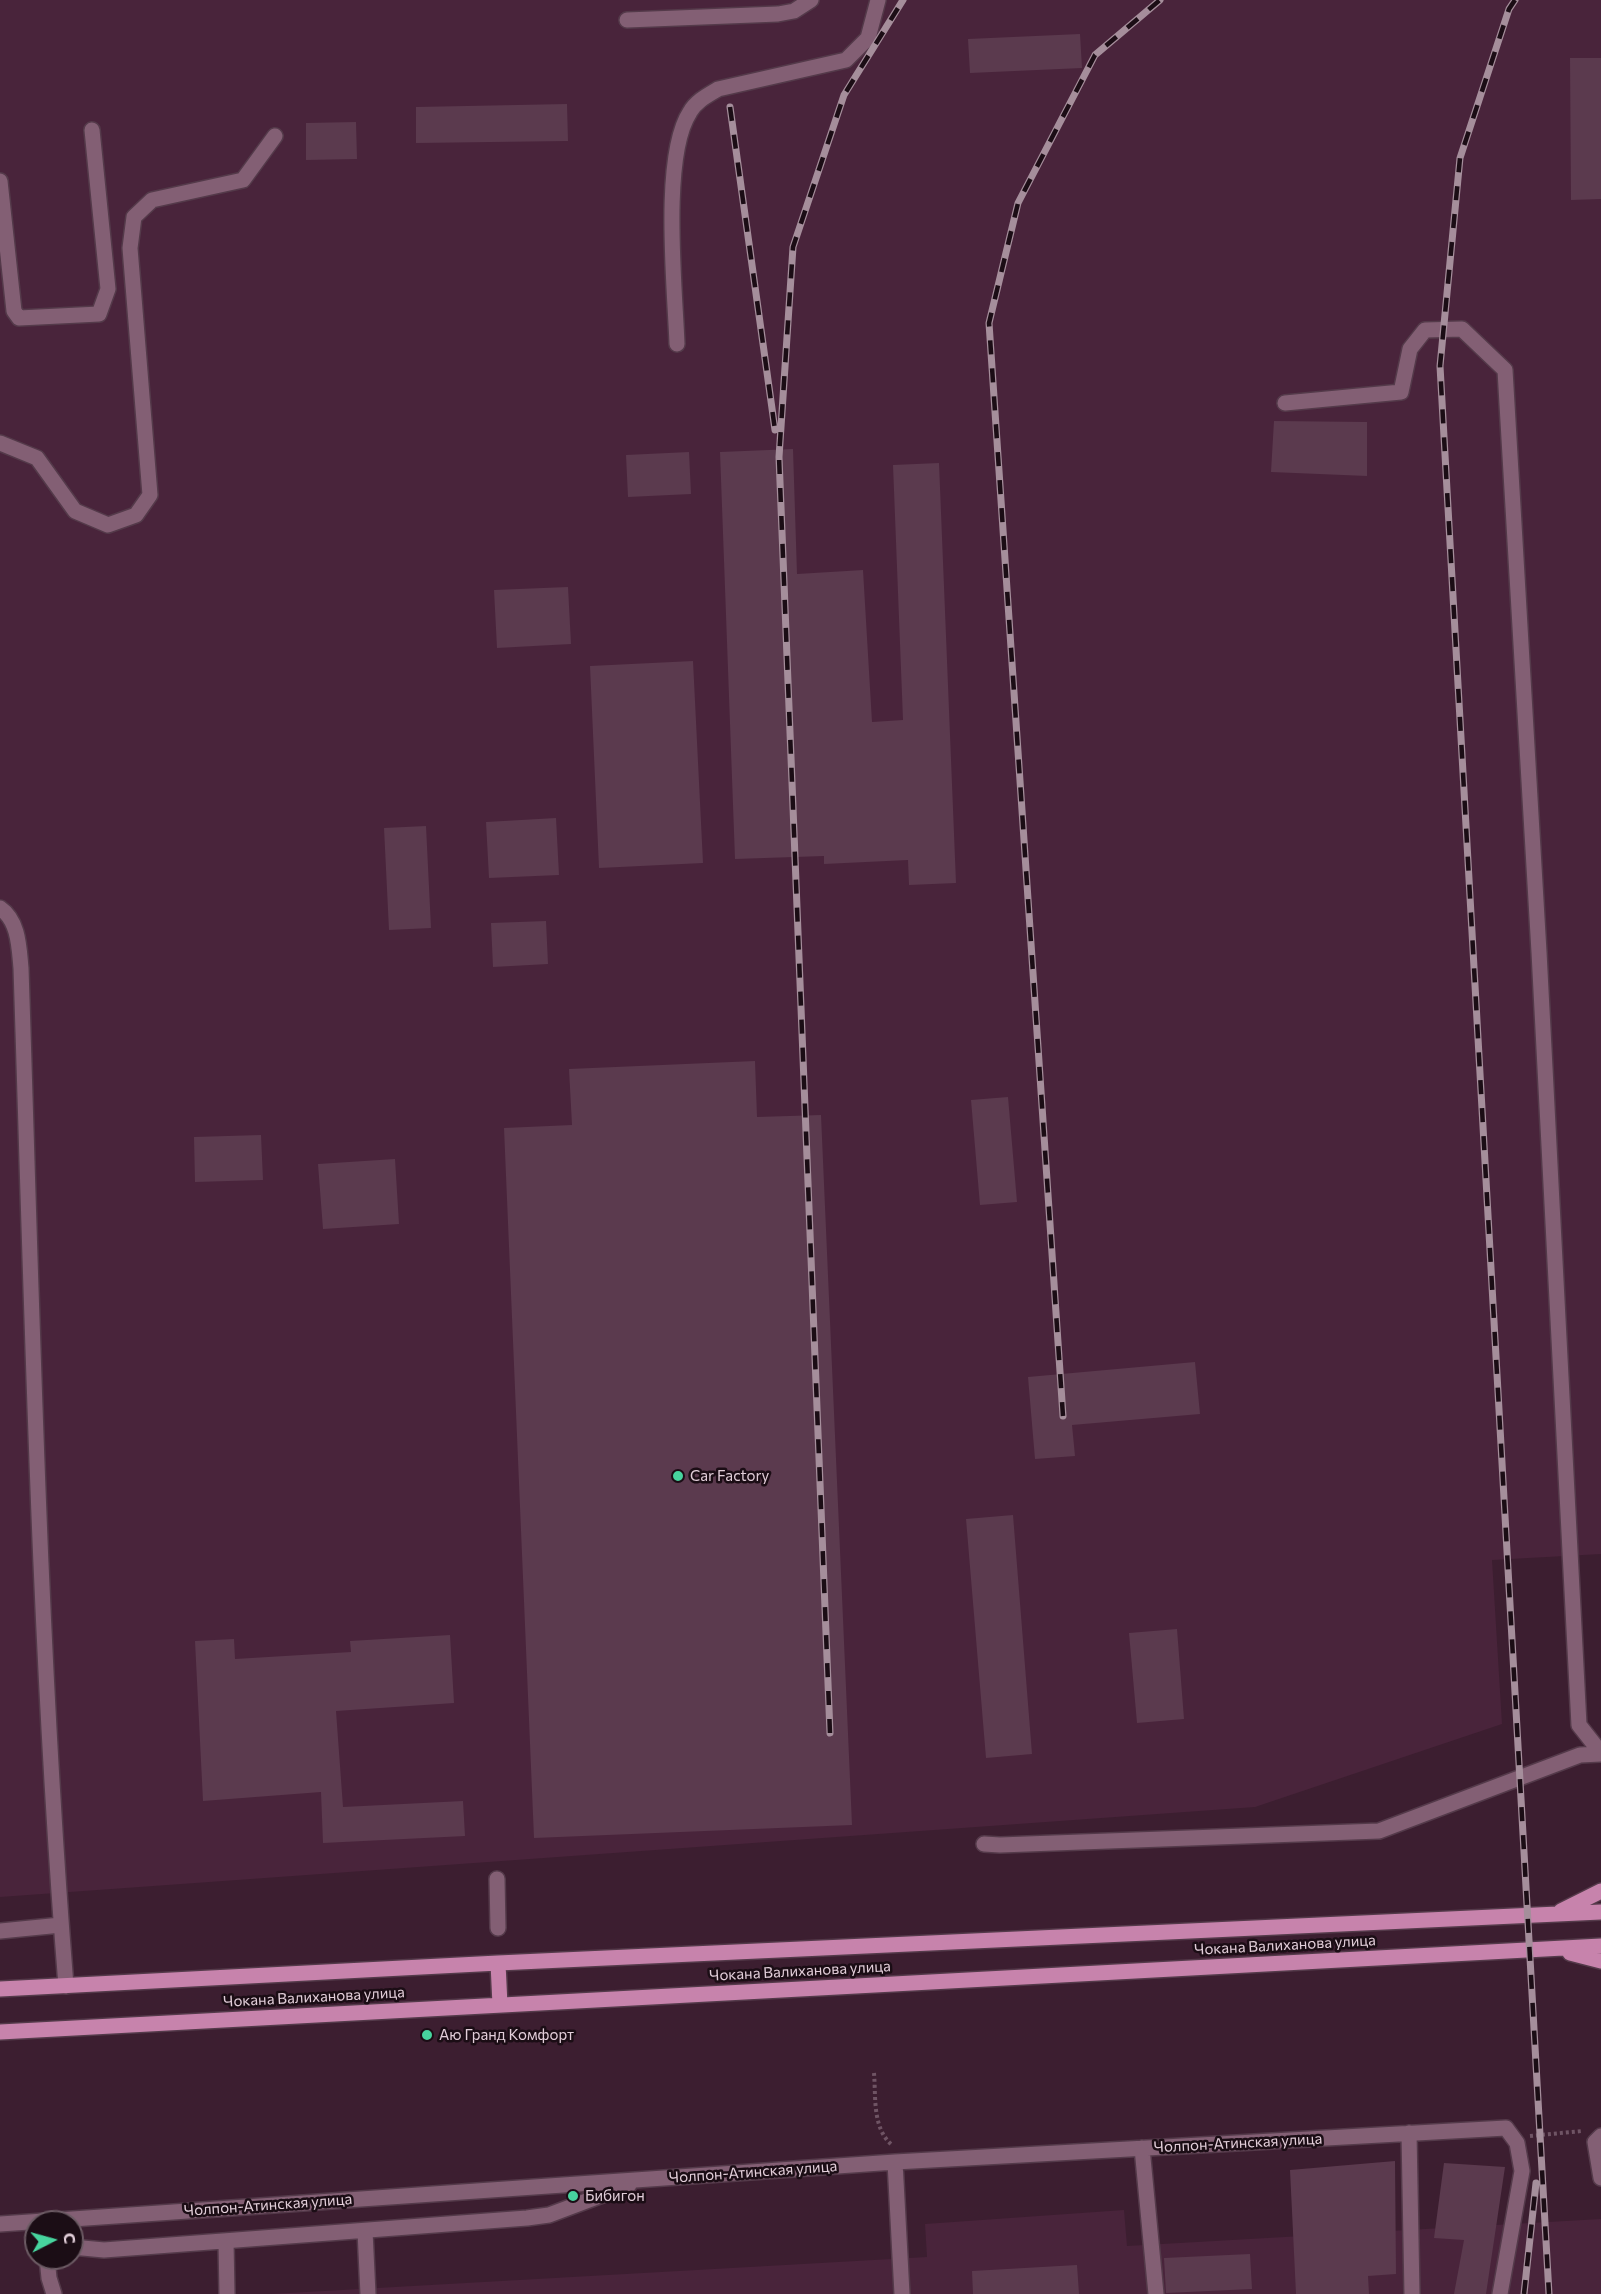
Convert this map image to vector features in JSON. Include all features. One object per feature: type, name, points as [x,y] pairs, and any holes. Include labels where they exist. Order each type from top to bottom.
[{"type":"main road","points":[[1554,1914],[1601,1891]]},
{"type":"main road","name":"Чокана Валиханова улица","points":[[0,1989],[498,1963],[1601,1912]]},
{"type":"main road","name":"Чокана Валиханова улица","points":[[0,2032],[1601,1946]]},
{"type":"main road","points":[[1555,1949],[1601,1961]]},
{"type":"main road","points":[[498,1963],[500,2005]]},
{"type":"street","points":[[627,20],[778,14],[794,11],[811,0]]},
{"type":"street","points":[[677,344],[672,241],[675,154],[682,128],[690,111],[703,98],[718,89],[846,60],[868,38],[878,0]]},
{"type":"street","points":[[0,181],[14,311],[19,318],[99,314],[108,289],[92,130]]},
{"type":"street","points":[[0,442],[37,458],[75,511],[108,525],[136,515],[150,495],[130,248],[134,218],[152,200],[243,180],[275,136]]},
{"type":"street","points":[[1286,403],[1401,392],[1410,349],[1425,330],[1462,329],[1505,370],[1539,952],[1579,1725],[1601,1754]]},
{"type":"street","points":[[0,908],[17,933],[21,968],[52,1816],[66,1986]]},
{"type":"street","points":[[984,1844],[1379,1831],[1580,1755],[1601,1754]]},
{"type":"street","points":[[497,1879],[498,1928]]},
{"type":"street","points":[[0,1931],[61,1925]]},
{"type":"street","points":[[1409,2133],[1412,2294]]},
{"type":"street","name":"Чолпон-Атинская улица","points":[[84,2218],[895,2162],[1409,2133],[1509,2133]]},
{"type":"street","points":[[1500,2294],[1522,2171],[1517,2143],[1509,2133]]},
{"type":"street","points":[[1596,2133],[1595,2142],[1601,2178]]},
{"type":"street","points":[[1142,2148],[1156,2294]]},
{"type":"street","points":[[895,2162],[902,2294]]},
{"type":"street","points":[[84,2248],[104,2250],[226,2242],[549,2215],[643,2180]]},
{"type":"street","name":"Чолпон-Атинская улица","points":[[0,2224],[24,2222]]},
{"type":"street","points":[[365,2231],[368,2294]]},
{"type":"street","points":[[226,2242],[227,2294]]},
{"type":"street","points":[[48,2270],[54,2294]]},
{"type":"path","points":[[874,2073],[879,2128]]},
{"type":"path","points":[[1509,2133],[1596,2133]]},
{"type":"shaded area","points":[[0,0],[1601,0],[1601,1554],[1492,1560],[1502,1724],[1255,1807],[0,1897]]},
{"type":"shaded area","points":[[1124,2210],[1127,2246],[1601,2219],[1601,2294],[271,2294],[927,2257],[925,2224]]},
{"type":"building","points":[[1080,34],[1082,68],[970,73],[968,39]]},
{"type":"building","points":[[1570,58],[1601,58],[1601,199],[1571,200]]},
{"type":"building","points":[[567,104],[568,141],[416,143],[416,107]]},
{"type":"building","points":[[356,122],[357,159],[306,160],[306,123]]},
{"type":"building","points":[[1274,421],[1367,422],[1367,476],[1271,472]]},
{"type":"building","points":[[793,449],[797,574],[863,570],[872,722],[903,720],[893,465],[939,463],[956,883],[909,885],[908,860],[824,864],[824,856],[735,859],[720,452]]},
{"type":"building","points":[[689,452],[691,494],[628,497],[626,455]]},
{"type":"building","points":[[568,587],[571,644],[497,648],[494,590]]},
{"type":"building","points":[[693,661],[703,863],[599,868],[590,666]]},
{"type":"building","points":[[556,818],[559,875],[489,878],[486,822]]},
{"type":"building","points":[[426,826],[431,928],[389,930],[384,828]]},
{"type":"building","points":[[546,921],[548,964],[493,967],[491,923]]},
{"type":"building","name":"Car Factory","points":[[755,1061],[757,1117],[821,1115],[852,1825],[534,1838],[504,1128],[572,1125],[569,1069]]},
{"type":"building","points":[[1008,1097],[1017,1202],[980,1205],[971,1100]]},
{"type":"building","points":[[261,1135],[263,1180],[195,1182],[194,1137]]},
{"type":"building","points":[[395,1159],[399,1224],[323,1229],[318,1164]]},
{"type":"building","points":[[1195,1362],[1200,1414],[1072,1425],[1075,1456],[1035,1459],[1028,1377]]},
{"type":"building","points":[[1013,1515],[1032,1754],[986,1758],[966,1519]]},
{"type":"building","points":[[1177,1629],[1184,1719],[1137,1723],[1129,1633]]},
{"type":"building","points":[[450,1635],[454,1703],[336,1711],[343,1807],[463,1801],[465,1836],[323,1843],[321,1792],[203,1801],[195,1641],[234,1639],[235,1659],[351,1652],[350,1641]]},
{"type":"building","points":[[1395,2161],[1396,2274],[1368,2276],[1369,2294],[1296,2294],[1290,2170]]},
{"type":"building","points":[[1444,2163],[1505,2167],[1486,2294],[1454,2294],[1464,2240],[1434,2238]]},
{"type":"building","points":[[1250,2254],[1252,2289],[1166,2293],[1164,2258]]},
{"type":"building","points":[[1077,2265],[1079,2294],[973,2294],[972,2271]]},
{"type":"railway","points":[[830,1733],[779,457],[793,247],[844,95],[903,0]]},
{"type":"railway","points":[[1063,1416],[989,323],[1018,203],[1095,55],[1160,0]]},
{"type":"railway","points":[[1515,0],[1509,9],[1460,158],[1440,366],[1549,2294]]},
{"type":"railway","points":[[730,107],[775,430]]},
{"type":"railway","points":[[1524,2294],[1536,2183]]},
{"type":"place","name":"Car Factory","points":[[678,1476]]},
{"type":"place","name":"Аю Гранд Комфорт","points":[[427,2035]]},
{"type":"place","name":"Бибигон","points":[[573,2196]]}]
